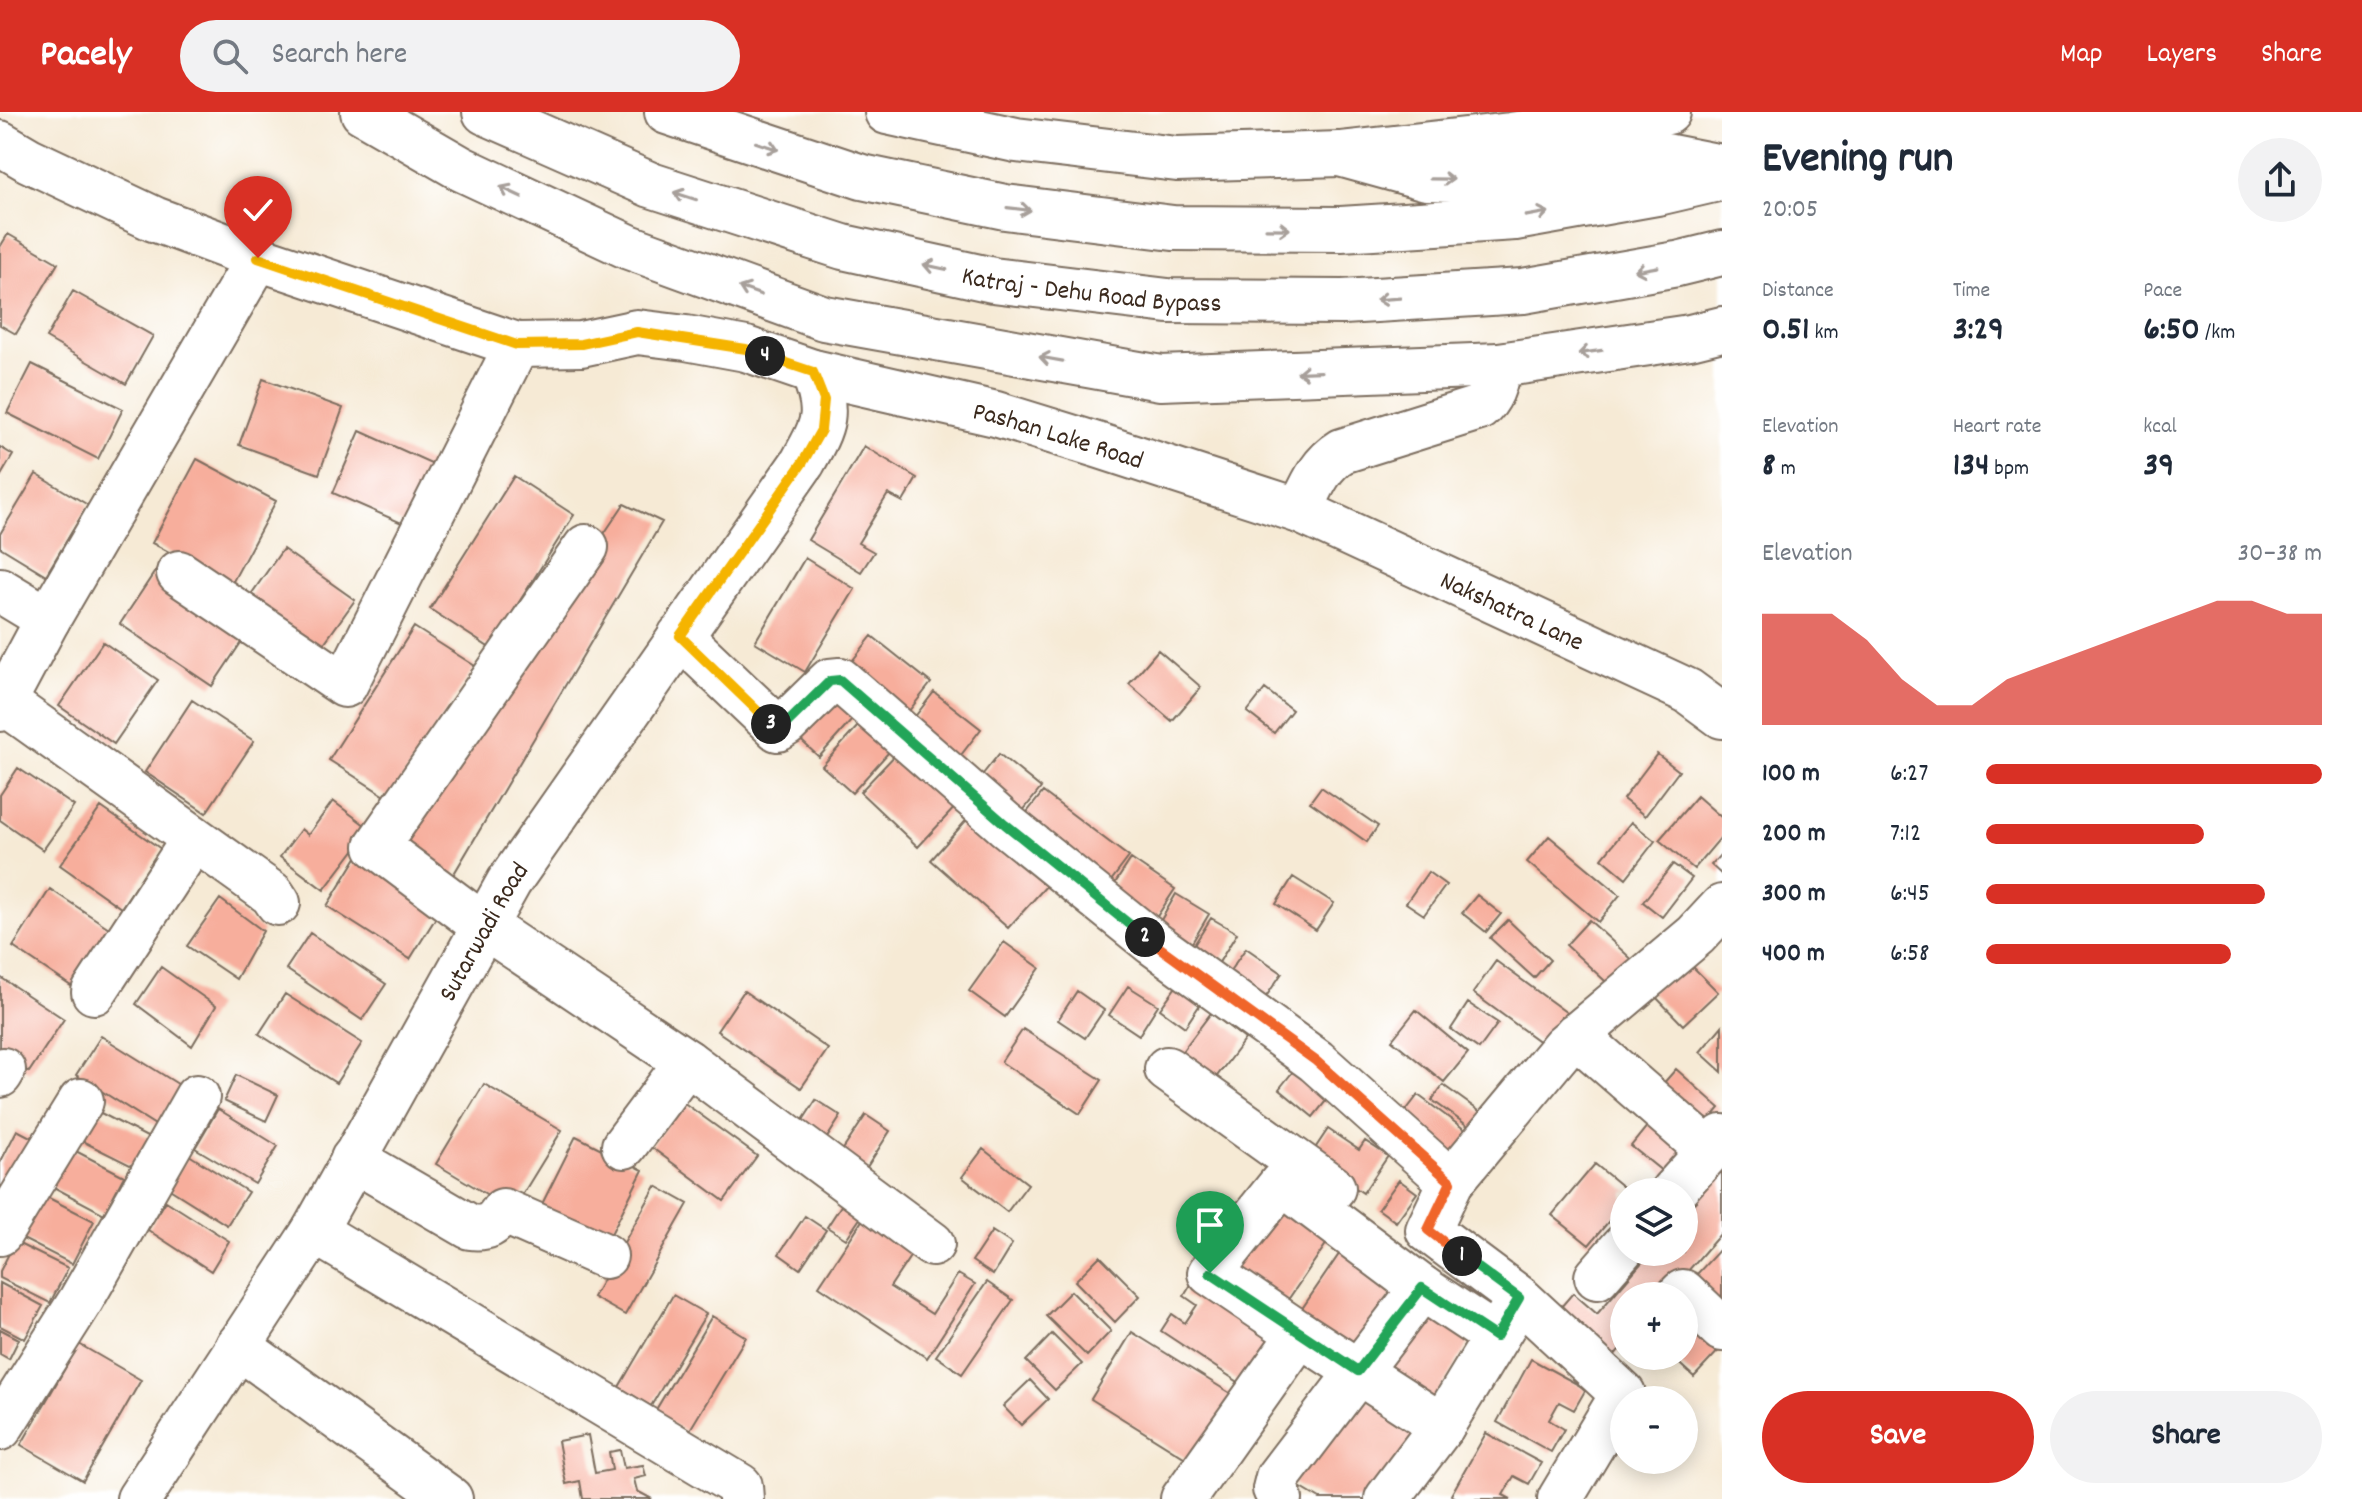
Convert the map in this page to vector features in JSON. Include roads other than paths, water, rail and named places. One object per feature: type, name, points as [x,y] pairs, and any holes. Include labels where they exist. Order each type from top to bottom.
[{"type":"main road","points":[[363,112],[462,169],[629,247],[824,318],[1161,378],[1499,365],[1690,337],[1722,329]]},
{"type":"main road","name":"Katraj - Dehu Road Bypass","points":[[485,112],[651,185],[843,247],[993,280],[1168,301],[1343,302],[1523,291],[1722,253]]},
{"type":"main road","points":[[667,112],[862,177],[1005,207],[1173,228],[1341,229],[1515,218],[1722,178]]},
{"type":"main road","points":[[887,112],[1016,140],[1177,159],[1340,154],[1510,135],[1668,112]]},
{"type":"main road","name":"Pashan Lake Road","points":[[0,143],[29,160],[154,219],[258,258],[517,345],[581,344],[637,332],[746,349],[813,372],[996,414],[1300,511]]},
{"type":"main road","points":[[1340,154],[1427,178],[1490,179],[1661,155],[1722,167]]},
{"type":"main road","points":[[258,258],[48,619],[2,706],[272,894],[278,903]]},
{"type":"main road","points":[[179,573],[345,685],[517,345]]},
{"type":"main road","points":[[1300,511],[1317,475],[1330,459],[1342,451],[1479,408],[1488,401],[1499,365]]},
{"type":"main road","name":"Sutarwadi Road","points":[[156,1495],[238,1346],[314,1231],[509,882],[803,462],[821,430],[824,400],[813,372]]},
{"type":"main road","name":"Nakshatra Lane","points":[[1300,511],[1688,691],[1722,716]]},
{"type":"main road","points":[[586,547],[377,846],[484,926],[687,1062],[932,1244]]},
{"type":"main road","points":[[0,590],[48,619]]},
{"type":"main road","points":[[680,636],[778,729],[830,681],[840,680],[1005,824],[1153,943],[1316,1061],[1451,1182]]},
{"type":"main road","points":[[94,992],[194,839]]},
{"type":"main road","points":[[1428,1230],[1451,1182],[1564,1046],[1696,935],[1722,907]]},
{"type":"main road","points":[[1576,1035],[1715,1144],[1685,1178]]},
{"type":"main road","points":[[624,1146],[687,1062]]},
{"type":"main road","points":[[1167,1069],[1400,1235],[1428,1230],[1610,1361]]},
{"type":"main road","points":[[0,1428],[81,1300],[197,1097]]},
{"type":"main road","points":[[0,1233],[81,1101]]},
{"type":"main road","points":[[353,1159],[470,1227],[483,1229],[495,1223],[503,1211],[605,1256]]},
{"type":"main road","points":[[1442,1426],[1210,1273],[1282,1183],[1422,1288],[1496,1337]]},
{"type":"main road","points":[[314,1231],[740,1486],[741,1499]]},
{"type":"main road","points":[[1280,1499],[1275,1489],[1278,1477],[1422,1288]]},
{"type":"main road","points":[[1387,1499],[1442,1426],[1519,1298]]},
{"type":"main road","points":[[1698,1306],[1722,1329]]},
{"type":"main road","points":[[1183,1499],[1300,1334]]},
{"type":"main road","points":[[238,1346],[450,1499]]},
{"type":"main road","points":[[1560,1499],[1623,1394],[1615,1370]]}]
